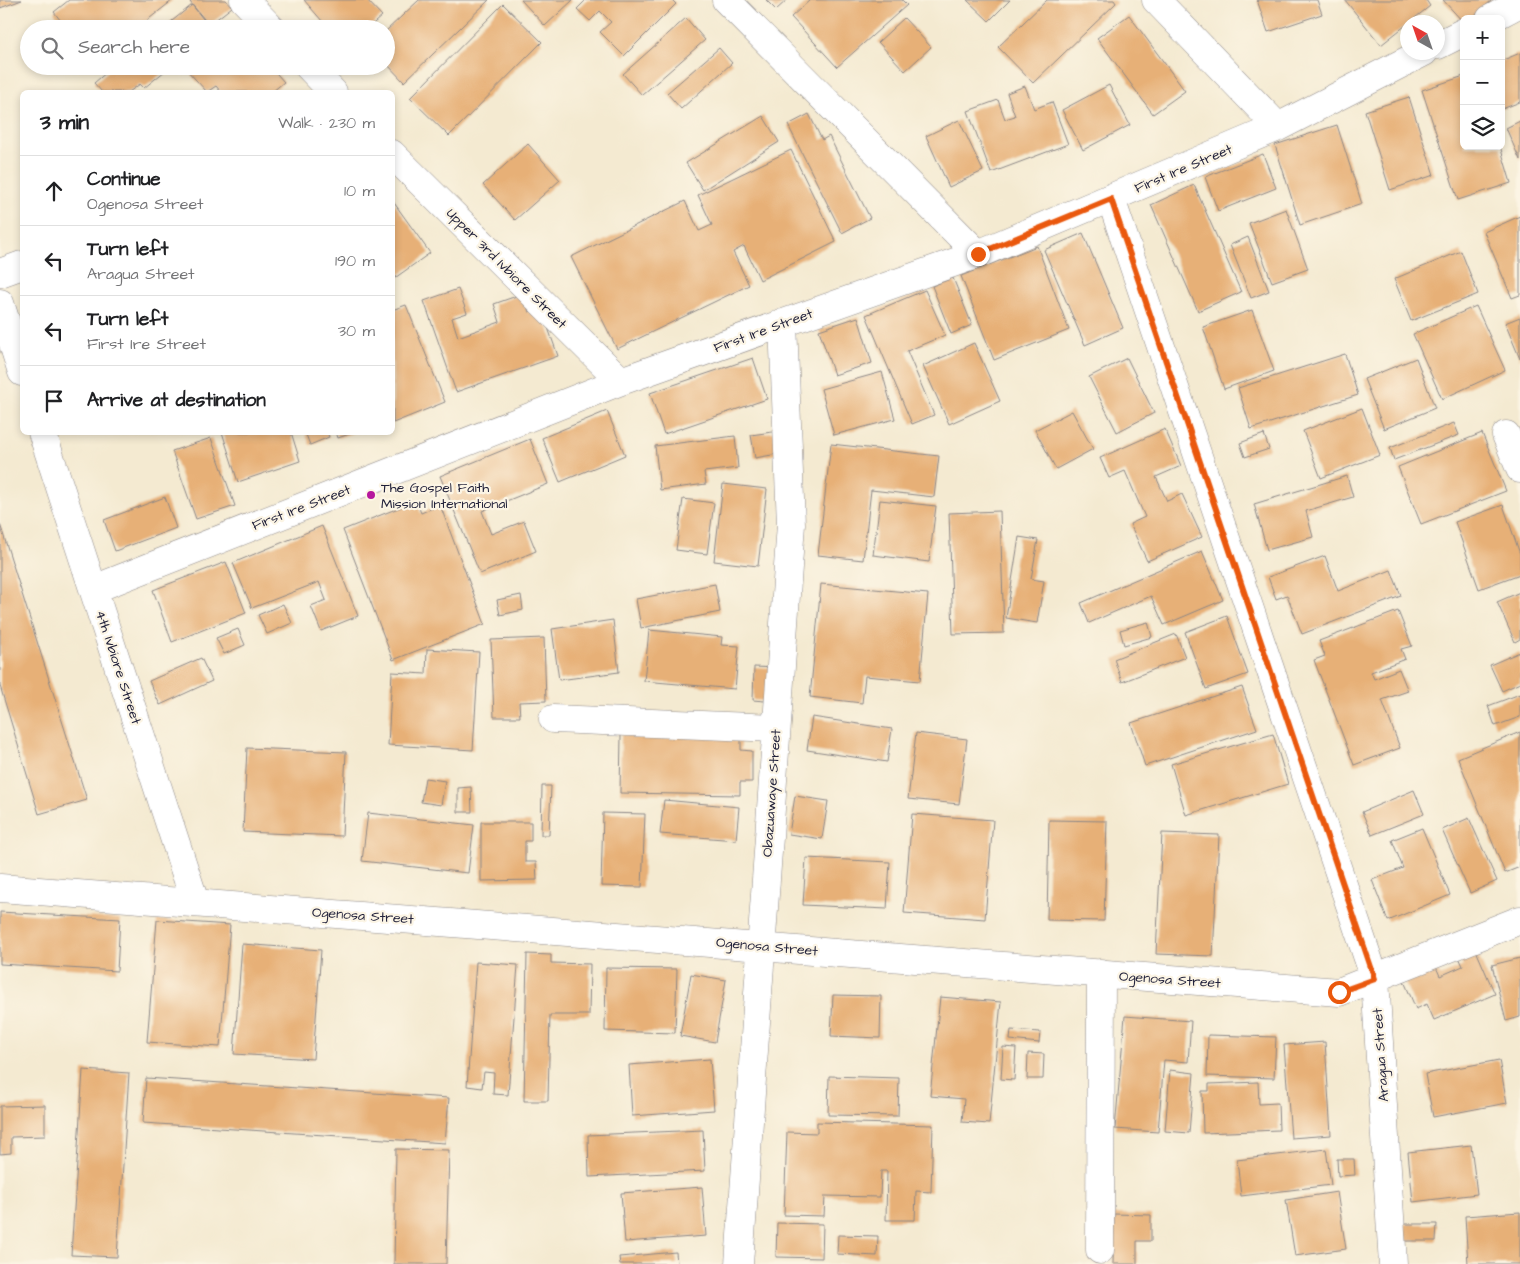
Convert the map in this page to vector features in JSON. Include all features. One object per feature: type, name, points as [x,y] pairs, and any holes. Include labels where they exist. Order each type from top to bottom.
[{"type":"street","points":[[244,0],[263,20]]},
{"type":"street","points":[[726,0],[978,254]]},
{"type":"street","points":[[1156,0],[1278,127]]},
{"type":"street","points":[[1498,15],[1520,3]]},
{"type":"street","points":[[1445,42],[1460,34]]},
{"type":"street","name":"First Ire Street","points":[[94,589],[621,381],[978,254],[1278,127],[1408,60]]},
{"type":"street","points":[[317,75],[331,90]]},
{"type":"street","name":"Upper 3rd Ivbiore Street","points":[[395,157],[621,381]]},
{"type":"street","name":"Aragua Street","points":[[1111,199],[1375,979],[1393,1264]]},
{"type":"street","points":[[0,273],[20,266]]},
{"type":"street","points":[[0,303],[20,366]]},
{"type":"street","name":"Obazuawaye Street","points":[[739,1264],[791,524],[783,323]]},
{"type":"street","name":"4th Ivbiore Street","points":[[43,435],[195,902]]},
{"type":"street","points":[[1506,435],[1520,469]]},
{"type":"street","points":[[553,718],[776,728]]},
{"type":"street","name":"Ogenosa Street","points":[[0,888],[1339,992],[1520,920]]},
{"type":"street","points":[[1100,1250],[1101,973]]},
{"type":"building","points":[[0,0],[22,0],[0,8]]},
{"type":"building","points":[[69,0],[173,0],[147,20],[60,20],[54,12]]},
{"type":"building","points":[[193,0],[226,0],[232,7],[215,20],[205,20],[190,2]]},
{"type":"building","points":[[304,0],[367,0],[382,16],[377,20],[321,20]]},
{"type":"building","points":[[419,0],[489,0],[404,82],[395,72],[395,23]]},
{"type":"building","points":[[521,0],[573,0],[545,26]]},
{"type":"building","points":[[586,0],[672,0],[676,4],[624,56],[600,32],[611,22],[600,11],[590,21],[577,9]]},
{"type":"building","points":[[766,0],[787,0],[776,10]]},
{"type":"building","points":[[810,0],[902,0],[907,5],[837,67],[791,17]]},
{"type":"building","points":[[967,0],[1010,0],[989,21]]},
{"type":"building","points":[[1047,0],[1114,0],[1116,3],[1033,83],[998,47]]},
{"type":"building","points":[[1257,0],[1317,0],[1322,14],[1268,32]]},
{"type":"building","points":[[1345,0],[1426,0],[1430,6],[1419,15],[1400,15],[1400,30],[1381,45]]},
{"type":"building","points":[[1443,0],[1492,0],[1475,15],[1460,15],[1460,19]]},
{"type":"building","points":[[503,4],[542,42],[449,136],[410,98]]},
{"type":"building","points":[[192,5],[204,20],[173,20]]},
{"type":"building","points":[[1129,15],[1185,91],[1153,114],[1097,38]]},
{"type":"building","points":[[686,18],[705,40],[642,95],[623,74]]},
{"type":"building","points":[[904,18],[931,47],[905,71],[878,42]]},
{"type":"building","points":[[719,48],[732,63],[681,109],[667,93]]},
{"type":"building","points":[[1520,53],[1520,102],[1505,108],[1505,60]]},
{"type":"building","points":[[103,75],[160,75],[144,88],[140,84],[132,90],[100,90],[94,83]]},
{"type":"building","points":[[191,75],[278,75],[284,82],[274,90],[219,90],[216,86],[210,90],[205,90]]},
{"type":"building","points":[[1460,77],[1460,150],[1501,150],[1511,183],[1458,200],[1422,90]]},
{"type":"building","points":[[1109,85],[1130,125],[1083,150],[1062,110]]},
{"type":"building","points":[[1025,86],[1034,109],[1052,102],[1068,144],[991,173],[968,111],[998,100],[1005,119],[1015,116],[1007,93]]},
{"type":"building","points":[[1409,97],[1434,175],[1390,190],[1365,111]]},
{"type":"building","points":[[809,114],[822,140],[829,136],[870,218],[842,233],[788,125]]},
{"type":"building","points":[[763,116],[779,142],[703,190],[686,163]]},
{"type":"building","points":[[959,120],[983,171],[949,187],[926,136]]},
{"type":"building","points":[[1520,121],[1520,160],[1506,128]]},
{"type":"building","points":[[1337,125],[1362,204],[1300,225],[1275,145]]},
{"type":"building","points":[[528,144],[560,180],[515,220],[483,185]]},
{"type":"building","points":[[791,150],[836,242],[760,280],[744,246],[733,252],[749,285],[617,349],[571,257],[685,201],[699,231],[712,225],[698,195]]},
{"type":"building","points":[[1263,154],[1276,188],[1218,211],[1205,177]]},
{"type":"building","points":[[1194,185],[1241,292],[1198,311],[1151,205]]},
{"type":"building","points":[[395,204],[430,253],[395,278]]},
{"type":"building","points":[[1286,209],[1308,269],[1272,282],[1249,223]]},
{"type":"building","points":[[1520,216],[1520,295],[1512,298],[1484,232]]},
{"type":"building","points":[[1083,233],[1123,328],[1085,345],[1044,250]]},
{"type":"building","points":[[1248,237],[1269,291],[1251,298],[1230,245]]},
{"type":"building","points":[[1037,246],[1069,330],[994,360],[961,276]]},
{"type":"building","points":[[1461,251],[1478,294],[1411,321],[1394,279]]},
{"type":"building","points":[[953,278],[972,325],[951,334],[932,286]]},
{"type":"building","points":[[458,289],[467,313],[452,318],[458,337],[500,322],[494,304],[522,294],[529,312],[541,308],[558,356],[456,392],[424,301]]},
{"type":"building","points":[[925,290],[945,335],[907,351],[934,415],[912,424],[866,315]]},
{"type":"building","points":[[406,305],[445,402],[395,422],[395,309]]},
{"type":"building","points":[[1476,306],[1505,370],[1442,399],[1413,334]]},
{"type":"building","points":[[1252,310],[1274,371],[1224,389],[1203,327]]},
{"type":"building","points":[[858,317],[872,363],[834,375],[819,330]]},
{"type":"building","points":[[1520,317],[1520,359],[1505,323]]},
{"type":"building","points":[[974,343],[1000,401],[949,424],[923,366]]},
{"type":"building","points":[[1345,354],[1358,395],[1251,429],[1238,388]]},
{"type":"building","points":[[753,358],[767,399],[664,434],[650,393]]},
{"type":"building","points":[[1127,358],[1154,413],[1117,432],[1089,377]]},
{"type":"building","points":[[1416,358],[1435,408],[1384,429],[1364,379]]},
{"type":"building","points":[[882,372],[895,419],[834,435],[821,389]]},
{"type":"building","points":[[1362,408],[1380,455],[1321,478],[1303,431]]},
{"type":"building","points":[[607,411],[625,455],[560,482],[542,438]]},
{"type":"building","points":[[1072,411],[1093,449],[1056,469],[1035,430]]},
{"type":"building","points":[[1454,423],[1459,435],[1394,460],[1390,448]]},
{"type":"building","points":[[1165,429],[1181,466],[1156,477],[1167,501],[1182,494],[1202,537],[1147,561],[1130,524],[1145,517],[1125,471],[1109,478],[1100,458]]},
{"type":"building","points":[[779,431],[783,453],[755,458],[751,435]]},
{"type":"building","points":[[1482,433],[1506,491],[1421,524],[1398,467]]},
{"type":"building","points":[[1264,434],[1269,449],[1245,457],[1240,443]]},
{"type":"building","points":[[223,435],[292,435],[300,461],[238,482]]},
{"type":"building","points":[[306,435],[328,435],[329,437],[310,445]]},
{"type":"building","points":[[735,436],[738,468],[704,472],[706,484],[660,490],[655,446]]},
{"type":"building","points":[[211,438],[235,506],[196,519],[172,451]]},
{"type":"building","points":[[530,439],[548,484],[482,511],[491,534],[524,521],[536,551],[480,574],[440,476]]},
{"type":"building","points":[[831,444],[939,456],[934,497],[871,490],[863,560],[818,555]]},
{"type":"building","points":[[1347,476],[1353,497],[1306,511],[1313,537],[1267,550],[1254,504]]},
{"type":"building","points":[[723,484],[767,489],[758,566],[714,561]]},
{"type":"building","points":[[165,497],[176,528],[115,551],[104,520]]},
{"type":"building","points":[[683,499],[714,503],[707,554],[676,550]]},
{"type":"building","points":[[880,500],[936,506],[929,562],[873,555]]},
{"type":"building","points":[[416,501],[421,513],[440,505],[485,624],[393,660],[343,530]]},
{"type":"building","points":[[1503,505],[1520,554],[1520,574],[1479,589],[1455,522]]},
{"type":"building","points":[[1000,511],[1004,633],[953,634],[949,513]]},
{"type":"building","points":[[0,524],[87,800],[39,814],[0,686]]},
{"type":"building","points":[[322,526],[358,616],[321,631],[311,606],[326,600],[319,582],[252,608],[233,563]]},
{"type":"building","points":[[1019,537],[1038,540],[1031,579],[1044,581],[1037,623],[1006,618]]},
{"type":"building","points":[[1202,551],[1223,600],[1164,625],[1151,596],[1089,623],[1081,603]]},
{"type":"building","points":[[1325,556],[1338,591],[1391,570],[1401,596],[1302,634],[1287,595],[1276,599],[1268,577]]},
{"type":"building","points":[[226,562],[246,613],[172,642],[153,590]]},
{"type":"building","points":[[715,584],[720,612],[641,628],[636,599]]},
{"type":"building","points":[[821,584],[928,594],[920,681],[865,676],[862,703],[810,697]]},
{"type":"building","points":[[1520,592],[1520,639],[1515,642],[1497,602]]},
{"type":"building","points":[[521,595],[523,610],[500,615],[497,600]]},
{"type":"building","points":[[283,604],[292,623],[267,634],[258,615]]},
{"type":"building","points":[[1398,611],[1412,646],[1401,649],[1405,659],[1371,672],[1374,679],[1399,669],[1408,691],[1382,700],[1400,748],[1354,765],[1314,660],[1325,656],[1319,641]]},
{"type":"building","points":[[1227,616],[1248,674],[1206,689],[1185,632]]},
{"type":"building","points":[[613,620],[619,672],[559,680],[552,629]]},
{"type":"building","points":[[1148,622],[1152,637],[1124,645],[1120,630]]},
{"type":"building","points":[[238,629],[245,645],[224,654],[216,638]]},
{"type":"building","points":[[649,630],[722,637],[721,645],[739,646],[735,689],[644,681]]},
{"type":"building","points":[[1176,634],[1185,657],[1122,682],[1114,659]]},
{"type":"building","points":[[544,638],[546,701],[519,702],[520,717],[494,717],[491,640]]},
{"type":"building","points":[[427,649],[479,652],[473,750],[388,745],[392,672],[426,674]]},
{"type":"building","points":[[1520,652],[1520,683],[1502,691],[1490,665]]},
{"type":"building","points":[[201,658],[212,681],[160,705],[149,681]]},
{"type":"building","points":[[754,667],[778,668],[776,702],[753,700]]},
{"type":"building","points":[[1242,687],[1257,729],[1145,766],[1131,723]]},
{"type":"building","points":[[1520,694],[1520,717],[1495,726],[1488,706]]},
{"type":"building","points":[[812,717],[892,729],[887,762],[807,750]]},
{"type":"building","points":[[1520,732],[1520,867],[1505,873],[1458,758]]},
{"type":"building","points":[[916,733],[967,739],[959,804],[908,799]]},
{"type":"building","points":[[1273,734],[1288,784],[1186,815],[1171,764]]},
{"type":"building","points":[[621,735],[741,736],[741,750],[752,751],[752,782],[740,782],[740,795],[620,793]]},
{"type":"building","points":[[247,748],[346,752],[342,836],[243,832]]},
{"type":"building","points":[[425,778],[445,781],[441,805],[421,802]]},
{"type":"building","points":[[542,786],[551,786],[549,835],[541,835]]},
{"type":"building","points":[[471,787],[472,812],[458,812],[458,788]]},
{"type":"building","points":[[1414,790],[1424,814],[1372,835],[1362,812]]},
{"type":"building","points":[[795,796],[828,801],[822,839],[789,834]]},
{"type":"building","points":[[664,800],[739,807],[736,840],[660,834]]},
{"type":"building","points":[[368,813],[474,825],[468,873],[362,861]]},
{"type":"building","points":[[603,813],[645,814],[642,887],[601,886]]},
{"type":"building","points":[[912,814],[993,820],[985,919],[904,913]]},
{"type":"building","points":[[1469,818],[1497,881],[1470,893],[1442,830]]},
{"type":"building","points":[[1049,820],[1107,821],[1104,921],[1047,920]]},
{"type":"building","points":[[481,822],[531,822],[531,841],[525,841],[525,862],[536,862],[537,880],[481,881]]},
{"type":"building","points":[[1422,828],[1450,895],[1388,921],[1372,880],[1403,868],[1392,840]]},
{"type":"building","points":[[1162,833],[1219,835],[1213,956],[1156,954]]},
{"type":"building","points":[[806,858],[890,862],[887,909],[803,905]]},
{"type":"building","points":[[0,912],[120,919],[117,971],[0,964]]},
{"type":"building","points":[[157,920],[230,925],[220,1047],[147,1042]]},
{"type":"building","points":[[242,944],[321,950],[313,1059],[234,1054]]},
{"type":"building","points":[[1475,948],[1495,994],[1434,1020],[1427,1004],[1416,1009],[1404,981],[1436,967],[1440,976],[1463,966],[1458,955]]},
{"type":"building","points":[[527,954],[551,955],[551,963],[590,964],[589,1015],[550,1015],[548,1101],[524,1101]]},
{"type":"building","points":[[1520,958],[1520,1017],[1506,1021],[1492,965]]},
{"type":"building","points":[[476,962],[518,965],[508,1095],[493,1094],[494,1073],[484,1072],[482,1088],[467,1086]]},
{"type":"building","points":[[606,968],[677,969],[675,1033],[605,1031]]},
{"type":"building","points":[[691,974],[726,980],[715,1042],[680,1036]]},
{"type":"building","points":[[833,995],[881,996],[880,1038],[831,1036]]},
{"type":"building","points":[[940,997],[1001,1002],[989,1124],[962,1122],[964,1099],[930,1096]]},
{"type":"building","points":[[1125,1016],[1191,1021],[1188,1062],[1164,1060],[1158,1132],[1115,1129]]},
{"type":"building","points":[[1011,1030],[1040,1032],[1039,1043],[1010,1040]]},
{"type":"building","points":[[1208,1035],[1276,1037],[1274,1078],[1207,1076]]},
{"type":"building","points":[[1325,1042],[1331,1135],[1291,1138],[1284,1045]]},
{"type":"building","points":[[1003,1047],[1016,1048],[1014,1080],[1001,1079]]},
{"type":"building","points":[[1028,1053],[1044,1054],[1043,1079],[1027,1079]]},
{"type":"building","points":[[710,1059],[714,1110],[632,1116],[629,1065]]},
{"type":"building","points":[[1499,1060],[1507,1103],[1433,1117],[1425,1074]]},
{"type":"building","points":[[83,1070],[129,1073],[117,1257],[71,1255]]},
{"type":"building","points":[[1170,1070],[1194,1073],[1189,1133],[1165,1131]]},
{"type":"building","points":[[829,1076],[899,1078],[898,1116],[828,1115]]},
{"type":"building","points":[[146,1078],[449,1098],[445,1143],[143,1123]]},
{"type":"building","points":[[1258,1082],[1259,1104],[1278,1103],[1279,1130],[1203,1133],[1202,1091],[1209,1091],[1209,1084]]},
{"type":"building","points":[[45,1105],[45,1136],[11,1137],[11,1153],[0,1154],[0,1106]]},
{"type":"building","points":[[817,1122],[933,1125],[931,1192],[916,1191],[915,1220],[886,1220],[887,1171],[881,1171],[880,1197],[825,1196],[824,1216],[784,1215],[787,1132],[817,1133]]},
{"type":"building","points":[[703,1130],[705,1171],[589,1177],[588,1135]]},
{"type":"building","points":[[1471,1145],[1477,1194],[1413,1202],[1408,1152]]},
{"type":"building","points":[[396,1149],[449,1150],[446,1264],[394,1264]]},
{"type":"building","points":[[1326,1149],[1331,1185],[1241,1196],[1237,1160]]},
{"type":"building","points":[[1337,1159],[1354,1159],[1355,1175],[1338,1176]]},
{"type":"building","points":[[702,1187],[706,1236],[625,1242],[621,1193]]},
{"type":"building","points":[[1337,1192],[1346,1249],[1295,1256],[1286,1200]]},
{"type":"building","points":[[1520,1212],[1520,1264],[1468,1264],[1465,1216]]},
{"type":"building","points":[[1114,1214],[1151,1215],[1151,1241],[1137,1241],[1137,1264],[1113,1264]]},
{"type":"building","points":[[777,1223],[823,1224],[822,1258],[776,1257]]},
{"type":"building","points":[[1404,1224],[1437,1224],[1436,1241],[1404,1241]]},
{"type":"building","points":[[838,1235],[878,1236],[877,1256],[837,1254]]},
{"type":"building","points":[[676,1252],[677,1264],[620,1264],[619,1257]]},
{"type":"place","name":"The Gospel Faith Mission International","points":[[371,495]]},
{"type":"route","points":[[978,254],[1111,199],[1375,979],[1339,992]]}]
